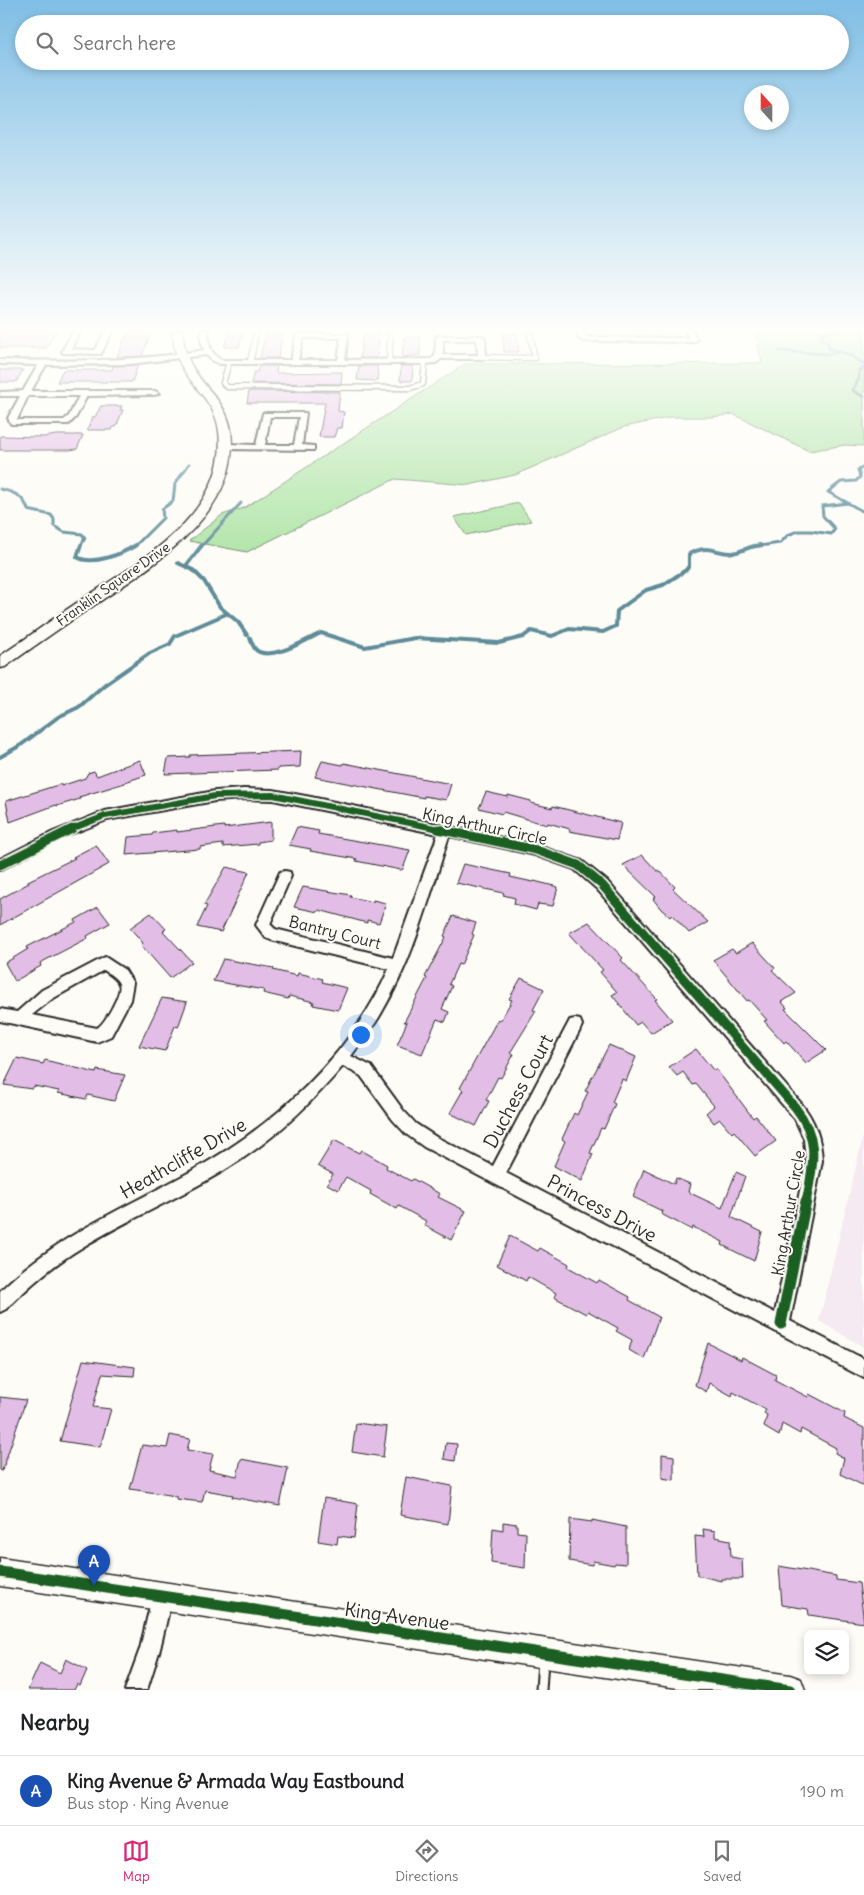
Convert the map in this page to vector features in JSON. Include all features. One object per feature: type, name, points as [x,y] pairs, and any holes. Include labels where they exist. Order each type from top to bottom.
[{"type":"street","points":[[18,409],[12,418],[14,422],[60,423],[69,421],[76,409]]},
{"type":"street","name":"Franklin Square Drive","points":[[0,662],[144,565],[195,520],[214,491],[225,466],[227,436],[220,414],[216,409]]},
{"type":"street","points":[[260,447],[266,415],[303,415],[298,447]]},
{"type":"street","points":[[227,447],[311,448]]},
{"type":"street","name":"King Arthur Circle","points":[[0,865],[57,835],[105,816],[225,795],[272,795],[554,855],[578,865],[592,875],[802,1116],[811,1131],[814,1143],[814,1161],[782,1324]]},
{"type":"street","name":"Heathcliffe Drive","points":[[0,1302],[28,1275],[53,1257],[104,1226],[196,1178],[259,1138],[294,1109],[325,1078],[378,1006],[397,966],[445,831]]},
{"type":"street","name":"Bantry Court","points":[[285,876],[263,925],[271,934],[397,966]]},
{"type":"street","points":[[0,1015],[20,1019],[97,1034],[106,1031],[126,991],[126,984],[123,978],[105,963],[40,999],[27,1008],[20,1019]]},
{"type":"street","name":"Duchess Court","points":[[496,1175],[575,1025]]},
{"type":"street","name":"Princess Drive","points":[[341,1058],[366,1070],[386,1100],[411,1128],[430,1142],[782,1324],[864,1369]]},
{"type":"street","name":"King Avenue","points":[[0,1572],[790,1690]]},
{"type":"street","points":[[136,1690],[150,1649],[162,1597]]},
{"type":"lane","points":[[542,1690],[543,1654]]},
{"type":"shaded area","points":[[864,1133],[864,1347],[819,1321]]},
{"type":"green space","points":[[396,409],[864,409],[864,446],[845,445],[809,451],[733,414],[713,417],[672,417],[624,427],[515,475],[469,485],[395,479],[247,552],[189,541],[222,515],[244,508]]},
{"type":"green space","points":[[519,503],[531,521],[466,535],[454,517]]},
{"type":"building","points":[[99,409],[123,410],[116,427],[113,427],[112,430],[87,430],[93,417],[95,417]]},
{"type":"building","points":[[324,409],[338,409],[338,411],[344,412],[342,428],[337,428],[334,437],[319,437]]},
{"type":"building","points":[[83,435],[77,449],[0,450],[0,436],[44,437]]},
{"type":"building","points":[[301,751],[300,767],[278,768],[278,770],[165,774],[168,758],[190,757],[190,755]]},
{"type":"building","points":[[140,760],[146,775],[10,822],[6,801],[85,778],[88,773],[94,771],[97,776]]},
{"type":"building","points":[[322,761],[343,765],[344,763],[451,784],[446,800],[424,796],[424,798],[315,777]]},
{"type":"building","points":[[486,792],[508,797],[508,795],[531,801],[531,803],[552,808],[553,806],[621,823],[617,840],[569,831],[570,829],[548,823],[547,825],[503,812],[502,814],[479,808]]},
{"type":"building","points":[[271,822],[271,840],[258,842],[258,844],[223,847],[223,844],[200,847],[200,849],[126,855],[128,837],[177,830],[177,832]]},
{"type":"building","points":[[297,827],[319,831],[318,834],[410,850],[401,870],[356,861],[357,859],[310,851],[311,849],[289,845]]},
{"type":"building","points":[[96,845],[109,864],[0,925],[0,899],[29,883],[28,881],[75,858],[73,857]]},
{"type":"building","points":[[642,855],[675,887],[673,889],[708,922],[689,933],[672,915],[670,917],[661,909],[653,899],[656,897],[623,865]]},
{"type":"building","points":[[463,864],[511,874],[510,877],[558,887],[553,906],[538,904],[536,910],[514,904],[515,898],[503,895],[504,893],[456,883]]},
{"type":"building","points":[[226,867],[249,872],[221,932],[197,927],[207,906],[204,905]]},
{"type":"building","points":[[303,887],[386,903],[379,923],[367,920],[367,923],[319,910],[318,912],[294,907]]},
{"type":"building","points":[[98,907],[110,923],[87,936],[88,938],[40,963],[41,966],[15,981],[5,963],[28,949],[27,947],[76,922],[75,920]]},
{"type":"building","points":[[151,913],[166,929],[163,931],[192,962],[170,978],[141,945],[143,943],[130,928]]},
{"type":"building","points":[[453,916],[476,923],[472,934],[474,935],[461,965],[458,964],[449,984],[452,986],[442,1009],[449,1012],[445,1022],[437,1019],[422,1054],[397,1045],[407,1022],[404,1022],[446,937],[444,936]]},
{"type":"building","points":[[589,922],[623,958],[621,960],[657,999],[655,1000],[672,1020],[651,1033],[641,1022],[636,1025],[612,995],[617,992],[600,972],[603,970],[569,933]]},
{"type":"building","points":[[752,943],[775,968],[772,970],[796,993],[782,1002],[787,1008],[785,1009],[826,1050],[806,1063],[764,1021],[767,1020],[749,1000],[747,1001],[713,960],[732,949],[736,953]]},
{"type":"building","points":[[223,959],[274,968],[273,970],[297,976],[298,973],[323,979],[322,982],[347,988],[338,1010],[313,1005],[314,1002],[289,996],[288,999],[263,993],[264,990],[213,981]]},
{"type":"building","points":[[521,978],[544,989],[533,1010],[536,1011],[510,1053],[514,1054],[501,1078],[498,1077],[486,1100],[489,1101],[476,1126],[450,1113],[463,1090],[460,1088],[498,1019],[500,1021],[512,1000],[509,999]]},
{"type":"building","points":[[162,998],[187,1002],[178,1027],[175,1026],[165,1051],[139,1046]]},
{"type":"building","points":[[609,1045],[636,1057],[626,1081],[622,1079],[612,1102],[615,1104],[604,1129],[601,1128],[590,1153],[593,1154],[582,1181],[554,1166],[565,1141],[562,1139],[574,1113],[577,1115],[588,1092],[585,1091]]},
{"type":"building","points":[[696,1049],[714,1071],[716,1069],[753,1118],[756,1116],[776,1141],[755,1156],[734,1131],[732,1133],[720,1119],[714,1123],[706,1113],[714,1106],[696,1084],[693,1085],[683,1072],[677,1076],[669,1067]]},
{"type":"building","points":[[17,1058],[43,1064],[45,1060],[96,1073],[97,1070],[125,1075],[114,1101],[88,1095],[86,1099],[34,1086],[32,1089],[4,1085]]},
{"type":"building","points":[[334,1140],[359,1153],[361,1150],[387,1165],[386,1168],[411,1181],[413,1179],[440,1194],[438,1197],[466,1211],[451,1240],[424,1225],[426,1221],[399,1206],[397,1209],[370,1194],[371,1191],[346,1177],[338,1190],[327,1184],[333,1174],[318,1166]]},
{"type":"building","points":[[644,1169],[674,1184],[676,1178],[690,1184],[688,1192],[722,1208],[736,1172],[745,1176],[731,1217],[762,1232],[754,1261],[722,1245],[723,1242],[693,1227],[692,1230],[661,1214],[662,1211],[633,1197]]},
{"type":"building","points":[[510,1236],[538,1251],[540,1248],[569,1264],[568,1267],[597,1283],[599,1280],[630,1297],[629,1300],[659,1317],[644,1359],[629,1350],[632,1340],[616,1331],[618,1328],[588,1311],[586,1314],[554,1297],[556,1293],[528,1277],[526,1281],[497,1265]]},
{"type":"building","points":[[708,1343],[741,1360],[742,1357],[776,1375],[775,1380],[808,1397],[809,1394],[845,1413],[844,1418],[864,1428],[864,1486],[840,1474],[844,1458],[835,1453],[836,1448],[801,1429],[800,1434],[782,1424],[779,1436],[764,1427],[767,1415],[764,1413],[766,1410],[733,1392],[732,1396],[709,1383],[706,1392],[695,1385]]},
{"type":"building","points":[[83,1360],[135,1367],[134,1376],[102,1374],[93,1407],[111,1409],[100,1447],[60,1441]]},
{"type":"building","points":[[0,1397],[26,1400],[2,1471],[0,1470]]},
{"type":"building","points":[[356,1423],[387,1427],[383,1457],[352,1452]]},
{"type":"building","points":[[170,1435],[190,1439],[187,1450],[213,1454],[209,1470],[237,1476],[241,1459],[288,1468],[280,1506],[205,1490],[202,1502],[176,1499],[176,1496],[130,1489],[142,1445],[167,1448]]},
{"type":"building","points":[[446,1443],[457,1444],[455,1461],[444,1459]]},
{"type":"building","points":[[662,1454],[674,1456],[674,1480],[662,1478]]},
{"type":"building","points":[[406,1477],[452,1486],[448,1524],[400,1515]]},
{"type":"building","points":[[324,1498],[358,1504],[354,1538],[338,1536],[337,1544],[318,1541]]},
{"type":"building","points":[[570,1519],[592,1522],[592,1520],[626,1527],[626,1564],[615,1563],[614,1565],[593,1561],[592,1565],[569,1561]]},
{"type":"building","points":[[503,1522],[517,1524],[517,1532],[526,1533],[525,1568],[491,1563],[493,1528],[503,1530]]},
{"type":"building","points":[[703,1529],[715,1531],[715,1537],[730,1540],[731,1557],[742,1559],[743,1579],[721,1579],[721,1581],[697,1575],[695,1536],[704,1537]]},
{"type":"building","points":[[779,1566],[836,1576],[836,1580],[859,1583],[864,1623],[809,1615],[808,1609],[782,1605]]},
{"type":"building","points":[[66,1659],[87,1670],[80,1686],[77,1684],[74,1690],[28,1690],[40,1663],[60,1673]]},
{"type":"waterway","points":[[136,545],[163,518],[162,509],[173,501],[175,484],[189,464]]},
{"type":"waterway","points":[[848,503],[828,492],[841,482],[856,481],[860,477],[858,470],[864,467]]},
{"type":"waterway","points":[[0,489],[18,495],[24,501],[28,510],[51,515],[54,519],[54,526],[64,532],[82,534],[85,538],[81,546]]},
{"type":"waterway","points":[[201,547],[241,503]]},
{"type":"waterway","points":[[753,547],[780,543],[788,535],[798,531],[831,534],[835,529],[823,516],[822,506],[848,503]]},
{"type":"waterway","points":[[848,503],[864,512]]},
{"type":"waterway","points":[[81,546],[77,557],[99,560],[123,552],[136,545]]},
{"type":"waterway","points":[[186,566],[202,545]]},
{"type":"waterway","points":[[250,638],[255,649],[261,653],[269,653],[288,649],[321,633],[365,647],[415,638],[499,643],[523,637],[531,631],[552,636],[569,629],[603,632],[616,626],[617,611],[646,590],[663,585],[686,570],[689,566],[689,554],[703,549],[733,553],[760,545]]},
{"type":"waterway","points":[[178,563],[193,570],[204,581],[220,607],[238,622],[247,635]]},
{"type":"waterway","points":[[0,757],[21,745],[58,717],[79,707],[104,685],[150,653],[170,644],[175,636],[226,614]]},
{"type":"cycle path","points":[[0,865],[57,835],[105,816],[215,796],[244,794],[273,795],[311,802],[536,850],[578,865],[602,885],[806,1122],[812,1139],[814,1161],[781,1324]]},
{"type":"cycle path","points":[[0,1572],[790,1690]]},
{"type":"place","name":"King Avenue & Armada Way Eastbound","points":[[94,1586]]}]
